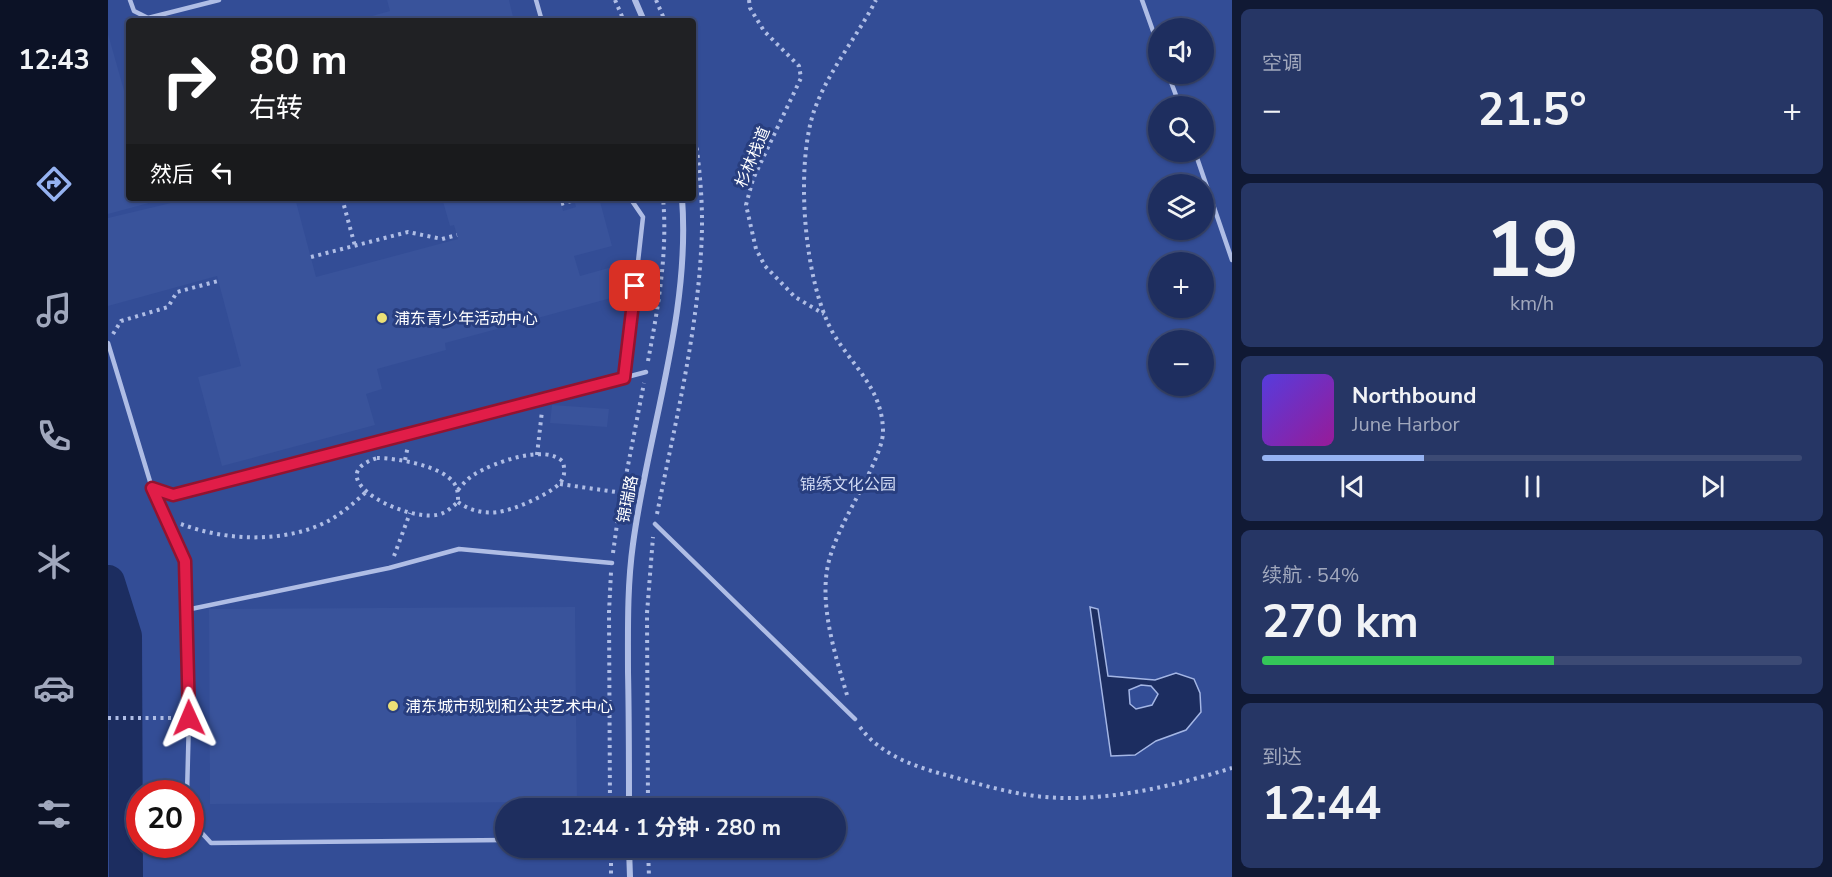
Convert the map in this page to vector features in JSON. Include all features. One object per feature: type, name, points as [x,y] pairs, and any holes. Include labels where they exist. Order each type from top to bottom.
[{"type":"street","points":[[635,0],[643,18]]},
{"type":"street","name":"锦瑞路","points":[[629,798],[628,612],[630,576],[637,521],[679,294],[682,201]]},
{"type":"street","points":[[630,858],[630,877]]},
{"type":"lane","points":[[130,0],[134,11],[148,18],[219,0]]},
{"type":"lane","points":[[536,0],[541,18]]},
{"type":"lane","points":[[1142,0],[1148,18]]},
{"type":"lane","points":[[1198,162],[1232,260]]},
{"type":"lane","points":[[624,378],[643,217],[632,201]]},
{"type":"lane","points":[[108,343],[152,488],[185,561],[189,718],[187,780]]},
{"type":"lane","points":[[152,488],[173,495],[646,372]]},
{"type":"lane","points":[[655,524],[855,719]]},
{"type":"lane","points":[[186,610],[389,568],[459,549],[612,563]]},
{"type":"lane","points":[[204,835],[211,843],[495,840]]},
{"type":"path","points":[[615,0],[623,18]]},
{"type":"path","points":[[656,0],[663,18]]},
{"type":"path","name":"杉林栈道","points":[[749,0],[750,8],[764,31],[800,66],[801,78],[753,179],[748,196],[746,205],[756,249],[765,266],[795,297],[824,314]]},
{"type":"path","points":[[876,0],[830,79],[815,110],[807,137],[804,195],[807,237],[813,273],[824,314],[833,334],[869,384],[879,402],[882,419],[881,442],[839,533],[830,557],[827,574],[829,627],[855,719],[867,736],[905,762],[975,784],[1035,796],[1111,795],[1174,784],[1232,768]]},
{"type":"path","points":[[648,798],[647,613],[651,548],[698,296],[702,202],[696,144]]},
{"type":"path","points":[[343,201],[355,246]]},
{"type":"path","points":[[561,204],[572,201]]},
{"type":"path","points":[[311,257],[408,232],[442,239],[457,235]]},
{"type":"path","points":[[112,336],[121,321],[168,307],[177,292],[218,281]]},
{"type":"path","points":[[537,454],[544,399]]},
{"type":"path","points":[[458,490],[475,474],[499,462],[537,454],[551,454],[563,462],[564,476],[560,484],[514,508],[498,512],[482,512],[467,509],[458,502]]},
{"type":"path","points":[[377,458],[405,460],[424,466],[453,481],[458,490],[458,502],[441,514],[423,516],[410,513],[393,507],[367,491],[357,482],[358,468],[365,462],[377,458]]},
{"type":"path","points":[[560,484],[623,493]]},
{"type":"path","points":[[166,519],[200,531],[235,537],[265,537],[291,533],[329,521],[346,510],[367,491]]},
{"type":"path","points":[[389,568],[410,513]]},
{"type":"path","points":[[108,718],[189,718]]},
{"type":"path","points":[[611,858],[611,877]]},
{"type":"path","points":[[648,858],[649,877]]},
{"type":"green space","name":"锦绣文化公园","points":[[108,0],[1232,0],[1232,877],[108,877]]},
{"type":"shaded area","points":[[1090,607],[1098,609],[1108,676],[1155,680],[1176,673],[1194,679],[1200,693],[1201,712],[1186,730],[1156,741],[1135,755],[1111,756]],"holes":[[[1141,685],[1151,686],[1158,694],[1152,705],[1136,709],[1130,704],[1129,690]]]},
{"type":"building","points":[[387,0],[509,0],[513,18],[365,18],[390,11]]},
{"type":"building","points":[[108,34],[126,97],[126,201],[156,201],[108,214]]},
{"type":"building","name":"浦东青少年活动中心","points":[[179,201],[296,201],[316,277],[458,239],[454,225],[450,226],[443,201],[561,201],[563,211],[576,207],[575,203],[582,201],[600,201],[612,246],[574,256],[580,276],[623,264],[625,274],[621,275],[626,294],[445,343],[446,350],[377,369],[382,389],[366,394],[375,425],[222,466],[198,377],[241,366],[217,276],[108,306],[108,218]]},
{"type":"building","points":[[552,405],[609,409],[607,427],[550,423]]},
{"type":"building","name":"浦东城市规划和公共艺术中心","points":[[575,607],[577,798],[495,798],[495,802],[210,804],[209,609]]},
{"type":"waterway","points":[[108,582],[125,636],[126,877]]},
{"type":"place","name":"浦东青少年活动中心","points":[[382,318]]},
{"type":"place","name":"浦东城市规划和公共艺术中心","points":[[393,706]]},
{"type":"route","points":[[189,718],[185,561],[152,488],[173,495],[624,378],[635,286]]}]
